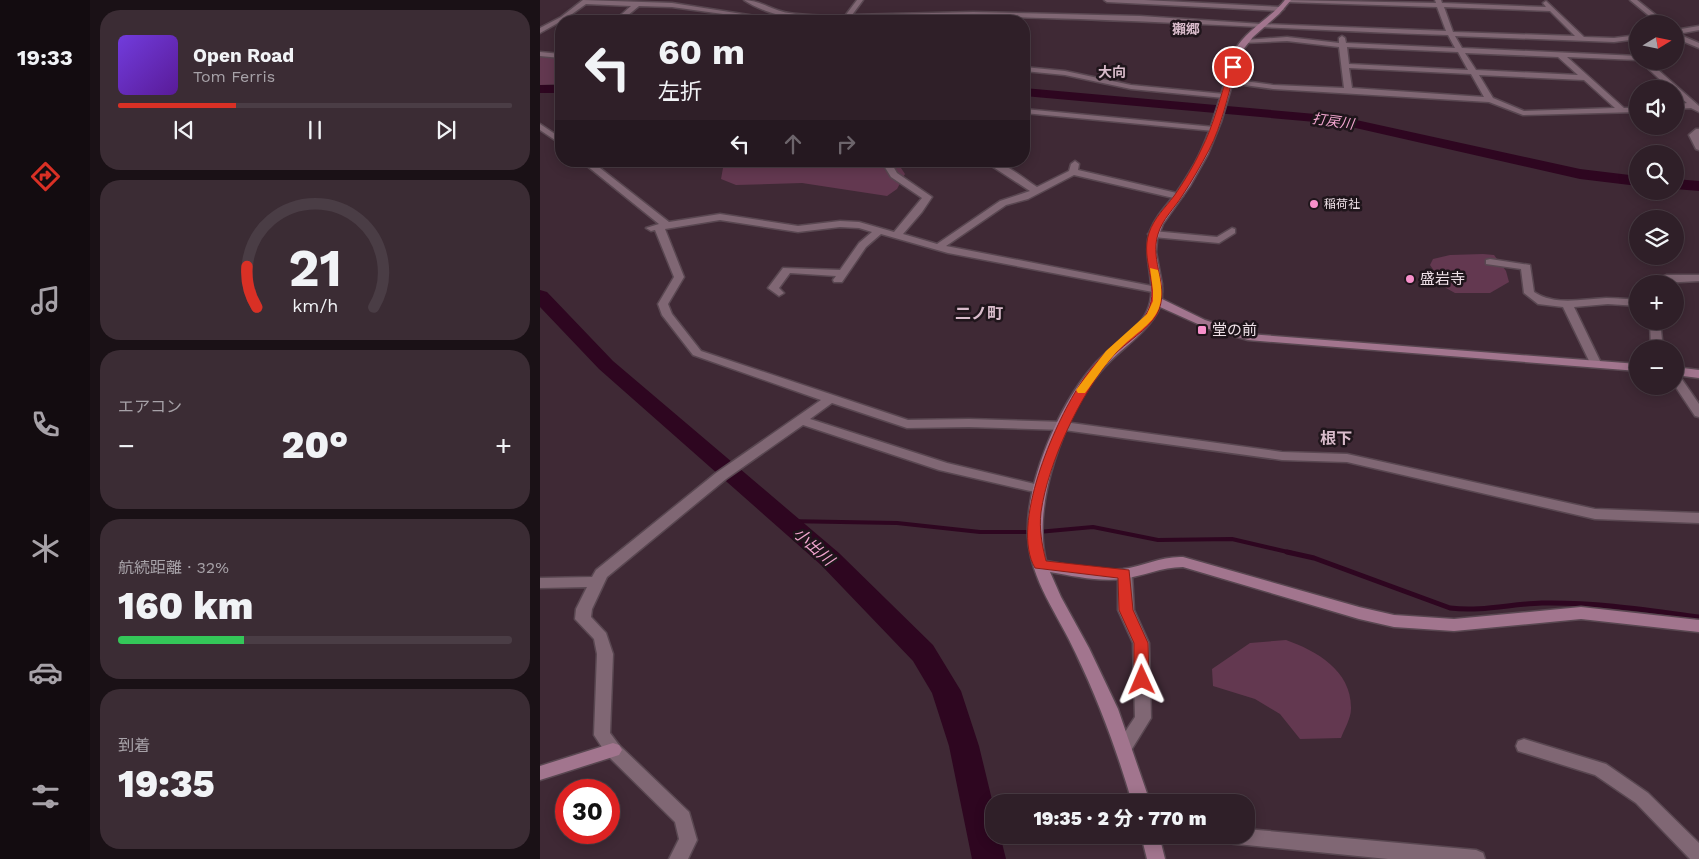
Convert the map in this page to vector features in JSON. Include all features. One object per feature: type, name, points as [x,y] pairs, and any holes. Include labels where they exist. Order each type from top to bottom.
[{"type":"street","points":[[747,0],[791,15]]},
{"type":"street","points":[[849,15],[860,0]]},
{"type":"street","points":[[1107,0],[1281,10]]},
{"type":"street","points":[[1139,794],[1124,747],[1098,681],[1072,630],[1051,596],[1040,565],[1035,538],[1035,514],[1039,490],[1064,426],[1084,386],[1110,353],[1143,325],[1151,315],[1158,295],[1150,257],[1153,234],[1162,217],[1197,167],[1214,129],[1237,53],[1245,42],[1281,10],[1288,0],[1439,3],[1552,9]]},
{"type":"street","points":[[1542,0],[1582,39]]},
{"type":"street","points":[[1633,0],[1652,15]]},
{"type":"street","points":[[567,15],[586,1],[672,5],[728,15]]},
{"type":"street","points":[[1439,3],[1451,35],[1490,100]]},
{"type":"street","points":[[624,15],[637,4]]},
{"type":"street","points":[[758,15],[769,9]]},
{"type":"street","points":[[942,15],[1006,15]]},
{"type":"street","points":[[1030,16],[1171,20],[1451,35],[1614,40],[1629,38]]},
{"type":"street","points":[[540,31],[555,23]]},
{"type":"street","points":[[1684,31],[1699,28]]},
{"type":"street","points":[[1342,30],[1348,90]]},
{"type":"street","points":[[1542,38],[1623,111]]},
{"type":"street","points":[[1684,38],[1699,46]]},
{"type":"street","points":[[1245,42],[1287,39],[1342,45],[1560,56],[1629,57]]},
{"type":"street","points":[[1614,40],[1622,45]]},
{"type":"street","points":[[540,54],[555,55]]},
{"type":"street","points":[[1345,66],[1588,78]]},
{"type":"street","points":[[1030,70],[1065,73],[1131,87],[1224,96]]},
{"type":"street","points":[[1653,70],[1696,107]]},
{"type":"street","points":[[1229,82],[1273,87],[1490,100],[1514,112],[1523,113],[1576,110],[1629,111]]},
{"type":"street","points":[[1030,112],[1214,129]]},
{"type":"street","points":[[543,128],[555,137]]},
{"type":"street","points":[[1699,131],[1693,135],[1699,147]]},
{"type":"street","points":[[592,167],[659,226],[679,277],[663,304],[667,315],[697,353],[907,424],[969,423],[1064,426],[1282,456],[1347,458],[1595,514],[1699,518]]},
{"type":"street","points":[[889,167],[894,175],[927,197],[919,210],[897,235]]},
{"type":"street","points":[[1001,167],[1036,192]]},
{"type":"street","points":[[939,247],[1003,203],[1036,192],[1074,168],[1178,196]]},
{"type":"street","points":[[659,226],[720,217],[798,229],[840,224],[880,230],[939,247],[1158,295],[1206,325],[1223,332],[1248,337],[1629,367]]},
{"type":"street","points":[[779,293],[773,288],[787,270],[840,278],[862,245],[880,230]]},
{"type":"street","points":[[1153,234],[1218,240],[1232,231]]},
{"type":"street","points":[[1490,262],[1526,267],[1529,293],[1551,304],[1608,301],[1629,302]]},
{"type":"street","points":[[1684,278],[1699,278]]},
{"type":"street","points":[[1567,304],[1596,364]]},
{"type":"street","points":[[1684,372],[1699,374]]},
{"type":"street","points":[[1684,390],[1699,413]]},
{"type":"street","points":[[678,859],[688,840],[683,818],[613,750],[602,735],[605,654],[601,637],[583,619],[584,609],[595,582],[601,574],[734,466],[830,399]]},
{"type":"street","points":[[801,420],[944,467],[1039,490]]},
{"type":"street","points":[[1040,565],[1109,574],[1125,574],[1154,564],[1170,561],[1183,562],[1359,614],[1423,624],[1454,625],[1557,614],[1581,614],[1699,626]]},
{"type":"street","points":[[1124,747],[1142,718],[1141,643],[1126,610],[1125,574]]},
{"type":"street","points":[[540,583],[595,582]]},
{"type":"street","points":[[1524,746],[1600,769],[1642,798],[1699,855]]},
{"type":"street","points":[[540,773],[613,750]]},
{"type":"street","points":[[1255,838],[1476,859]]},
{"type":"street","points":[[1152,844],[1156,859]]},
{"type":"shaded area","points":[[540,55],[555,56],[555,84],[540,85]]},
{"type":"shaded area","points":[[899,167],[905,174],[897,189],[887,196],[802,183],[736,185],[721,179],[723,168]]},
{"type":"shaded area","points":[[1450,255],[1494,255],[1506,271],[1509,282],[1490,293],[1455,293],[1446,288],[1430,265],[1433,259]]},
{"type":"shaded area","points":[[1286,640],[1309,650],[1331,664],[1346,684],[1350,696],[1351,713],[1341,738],[1300,739],[1280,714],[1255,699],[1213,686],[1212,669],[1250,643]]},
{"type":"waterway","name":"打戻川","points":[[540,89],[555,89]]},
{"type":"waterway","name":"打戻川","points":[[1030,93],[1338,120],[1580,174],[1629,180]]},
{"type":"waterway","name":"打戻川","points":[[1684,185],[1699,186]]},
{"type":"waterway","name":"小出川","points":[[540,296],[606,365],[830,559],[923,653],[946,691],[964,746],[989,859]]},
{"type":"waterway","points":[[785,521],[897,523],[980,532],[1031,532]]},
{"type":"waterway","points":[[1038,532],[1093,527],[1158,540],[1232,539],[1292,553]]},
{"type":"waterway","points":[[1287,552],[1314,558],[1450,608],[1473,609],[1562,603],[1621,607],[1699,617]]},
{"type":"slow traffic","points":[[1082,390],[1096,369],[1110,353],[1143,325],[1151,315],[1157,301],[1158,290],[1153,270]]},
{"type":"place","name":"稲荷社","points":[[1314,204]]},
{"type":"place","name":"盛岩寺","points":[[1410,279]]},
{"type":"place","name":"堂の前","points":[[1202,330]]},
{"type":"district","name":"獺郷","points":[[1186,29]]},
{"type":"district","name":"大向","points":[[1112,72]]},
{"type":"district","name":"二ノ町","points":[[979,313]]},
{"type":"district","name":"根下","points":[[1336,438]]},
{"type":"route","points":[[1142,680],[1141,643],[1126,610],[1125,574],[1109,574],[1040,565],[1035,538],[1035,514],[1039,490],[1045,474],[1064,426],[1084,386],[1110,353],[1143,325],[1151,315],[1157,301],[1158,290],[1150,257],[1153,234],[1156,226],[1197,167],[1206,149],[1220,112],[1233,67]]}]
